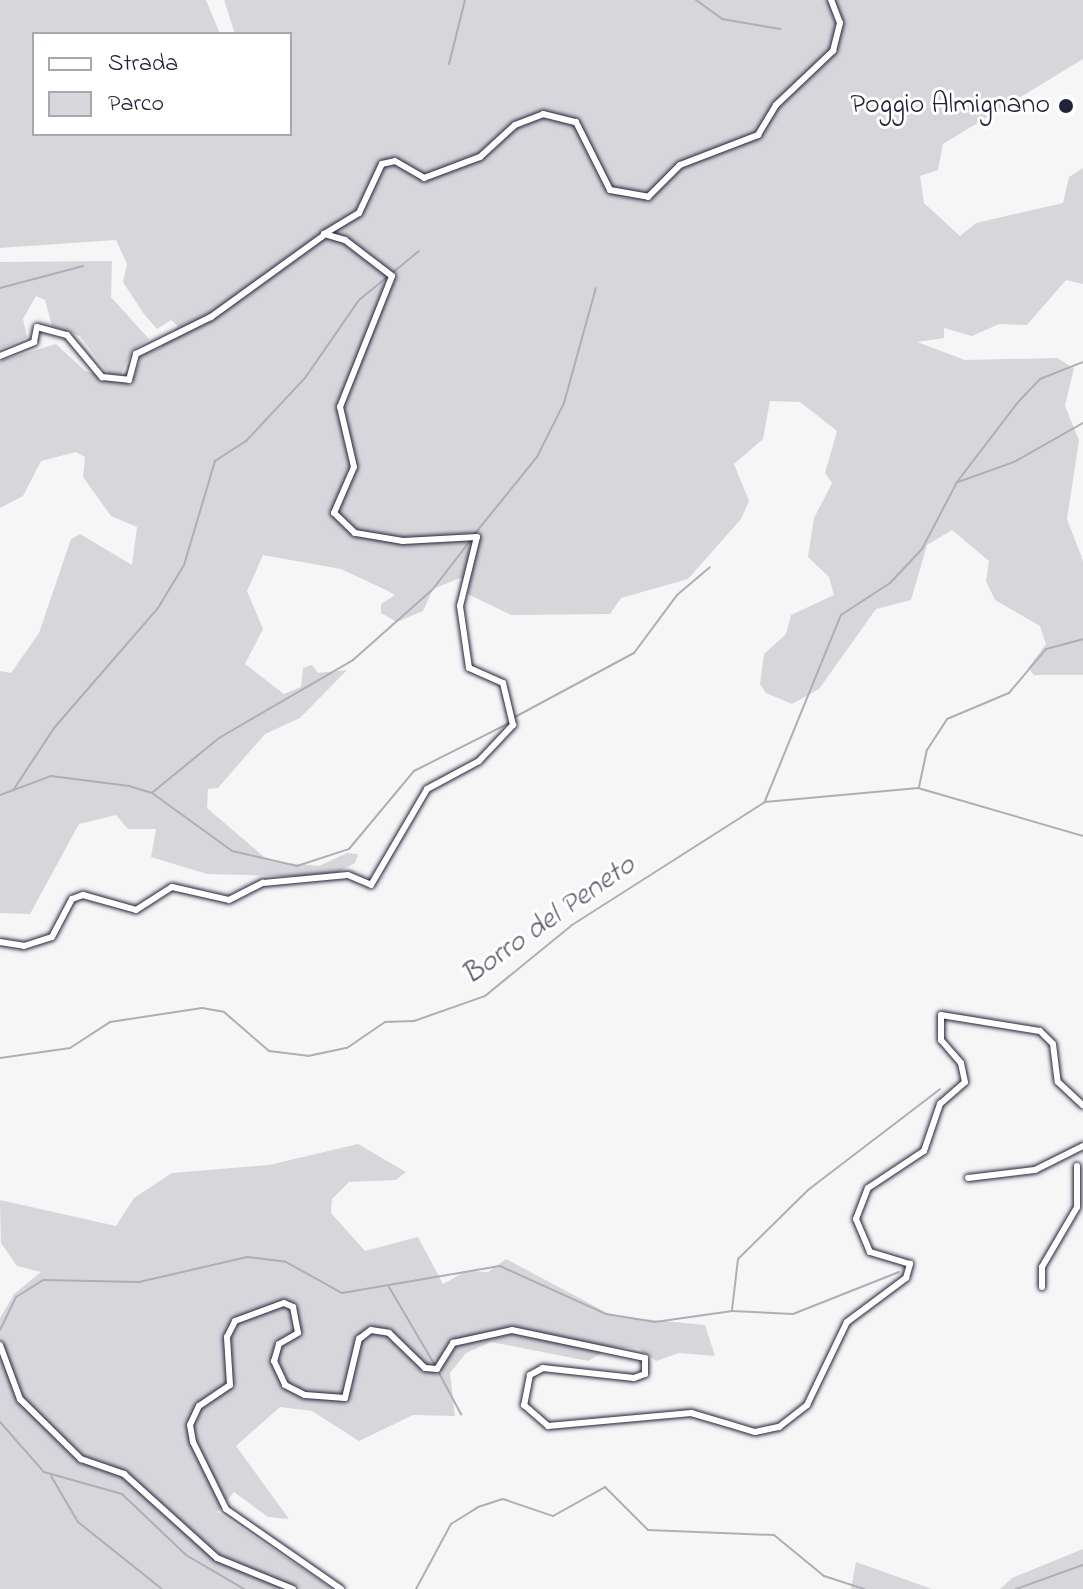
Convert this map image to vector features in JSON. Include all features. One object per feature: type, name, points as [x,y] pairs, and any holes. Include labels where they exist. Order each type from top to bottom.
[{"type":"street","points":[[0,356],[34,342],[37,327],[67,335],[102,377],[129,380],[136,354],[211,317],[359,213],[382,164],[395,161],[424,178],[480,157],[515,125],[543,114],[576,122],[610,190],[648,197],[680,165],[758,135],[776,105],[833,51],[840,23],[831,0]]},
{"type":"street","points":[[0,942],[24,946],[52,937],[72,899],[83,895],[136,910],[172,887],[229,900],[263,883],[348,875],[371,885],[427,789],[479,761],[513,725],[503,683],[469,668],[460,606],[477,537],[403,541],[355,533],[334,513],[354,467],[340,407],[392,276],[345,240],[323,236]]},
{"type":"street","points":[[341,1589],[226,1509],[193,1442],[190,1425],[199,1406],[230,1385],[227,1337],[235,1321],[284,1303],[293,1307],[298,1333],[279,1344],[274,1361],[285,1385],[305,1395],[345,1398],[359,1339],[371,1330],[389,1333],[425,1368],[437,1369],[453,1343],[512,1330],[645,1358],[645,1374],[634,1378],[543,1368],[530,1375],[524,1405],[548,1426],[691,1413],[755,1432],[779,1427],[807,1405],[847,1322],[906,1278],[910,1264],[870,1252],[856,1219],[868,1188],[924,1151],[940,1104],[965,1082],[961,1063],[941,1040],[941,1015],[1040,1031],[1053,1044],[1058,1082],[1083,1105]]},
{"type":"street","points":[[968,1178],[1035,1170],[1076,1154],[1083,1146]]},
{"type":"street","points":[[1042,1287],[1042,1267],[1077,1207],[1080,1168],[1076,1154]]},
{"type":"street","points":[[0,1345],[20,1399],[81,1459],[124,1474],[217,1558],[293,1589]]},
{"type":"green space","points":[[0,0],[206,0],[219,32],[32,32],[32,136],[292,136],[292,32],[234,32],[224,0],[1083,0],[1083,59],[943,144],[938,170],[920,176],[924,203],[960,236],[976,223],[1063,203],[1069,177],[1083,168],[1083,284],[1066,280],[1027,325],[999,324],[972,336],[944,328],[944,338],[917,342],[965,360],[1057,358],[1074,368],[1065,406],[1079,440],[1067,519],[1083,561],[1083,675],[1034,675],[1028,668],[1046,644],[1040,626],[995,600],[986,581],[989,561],[952,530],[927,545],[911,600],[876,609],[819,689],[792,704],[766,693],[760,684],[764,654],[786,634],[791,615],[834,595],[829,577],[808,557],[814,518],[832,483],[825,473],[837,431],[800,402],[770,401],[763,439],[734,464],[749,501],[741,519],[688,579],[621,598],[610,614],[511,615],[468,594],[469,581],[460,578],[433,589],[423,611],[397,622],[381,613],[381,604],[395,595],[386,590],[341,569],[263,555],[247,591],[263,629],[245,664],[284,694],[301,687],[303,668],[312,665],[318,673],[347,670],[300,718],[265,734],[218,788],[208,789],[207,808],[269,861],[319,866],[347,853],[358,854],[355,863],[328,877],[207,874],[151,857],[156,829],[128,829],[116,815],[79,824],[30,914],[0,913],[0,671],[11,673],[39,633],[71,539],[80,534],[132,565],[137,527],[111,516],[83,477],[85,457],[76,452],[41,461],[23,496],[0,508],[0,361],[56,344],[85,371],[131,385],[142,355],[160,348],[178,326],[171,320],[157,329],[144,314],[123,282],[127,264],[116,240],[0,248]]},
{"type":"green space","points":[[112,261],[111,297],[149,339],[132,351],[120,376],[110,376],[80,336],[52,326],[45,300],[36,296],[23,319],[27,337],[0,349],[0,262]]},
{"type":"green space","points":[[358,1144],[406,1172],[396,1180],[349,1182],[332,1199],[331,1213],[365,1251],[418,1237],[443,1284],[466,1271],[488,1272],[506,1259],[613,1316],[705,1325],[715,1356],[679,1353],[656,1361],[638,1348],[612,1347],[588,1361],[491,1342],[466,1353],[450,1373],[455,1416],[413,1415],[359,1441],[312,1411],[280,1407],[236,1446],[289,1519],[268,1517],[234,1492],[217,1512],[332,1589],[0,1589],[0,1318],[14,1294],[41,1272],[17,1266],[1,1243],[0,1200],[116,1226],[134,1198],[172,1173],[269,1165]]},
{"type":"green space","points":[[1083,1549],[1083,1589],[1000,1589],[1012,1578]]},
{"type":"green space","points":[[856,1562],[932,1589],[851,1589]]},
{"type":"waterway","points":[[449,64],[465,0]]},
{"type":"waterway","points":[[696,0],[722,19],[780,29]]},
{"type":"waterway","points":[[14,789],[54,728],[158,608],[184,565],[215,461],[247,440],[305,378],[359,300],[419,251]]},
{"type":"waterway","points":[[0,288],[83,266]]},
{"type":"waterway","points":[[473,536],[537,457],[564,403],[596,288]]},
{"type":"waterway","points":[[765,801],[841,615],[890,583],[922,549],[957,482],[1019,401],[1040,379],[1083,362]]},
{"type":"waterway","points":[[958,482],[1014,462],[1083,423]]},
{"type":"waterway","points":[[153,792],[219,738],[353,660],[433,589],[470,541]]},
{"type":"waterway","points":[[515,717],[634,653],[677,595],[710,567]]},
{"type":"waterway","points":[[919,787],[927,750],[947,719],[1009,693],[1046,649],[1083,639]]},
{"type":"waterway","points":[[0,795],[51,776],[129,786],[152,793],[232,851],[297,866],[349,849],[414,771],[511,722]]},
{"type":"waterway","name":"Borro del Peneto","points":[[0,1058],[70,1048],[110,1022],[202,1008],[224,1012],[269,1051],[308,1056],[347,1048],[385,1022],[414,1021],[485,996],[572,925],[765,802],[918,788],[1083,836]]},
{"type":"waterway","points":[[732,1310],[738,1259],[808,1190],[940,1089]]},
{"type":"waterway","points":[[0,1330],[16,1297],[43,1280],[139,1282],[247,1257],[286,1262],[342,1293],[500,1266],[606,1314],[655,1322],[732,1311],[793,1314],[899,1272]]},
{"type":"waterway","points":[[389,1287],[436,1367]]},
{"type":"waterway","points":[[439,1373],[461,1414]]},
{"type":"waterway","points":[[0,1422],[44,1472],[122,1494],[186,1555],[244,1589]]},
{"type":"waterway","points":[[51,1476],[78,1522],[162,1589]]},
{"type":"waterway","points":[[416,1589],[451,1524],[478,1507],[503,1499],[553,1516],[605,1487],[648,1530],[774,1535],[824,1576],[864,1589]]},
{"type":"waterway","points":[[1016,1589],[1083,1565]]},
{"type":"place","name":"Poggio Almignano","points":[[1066,106]]}]
